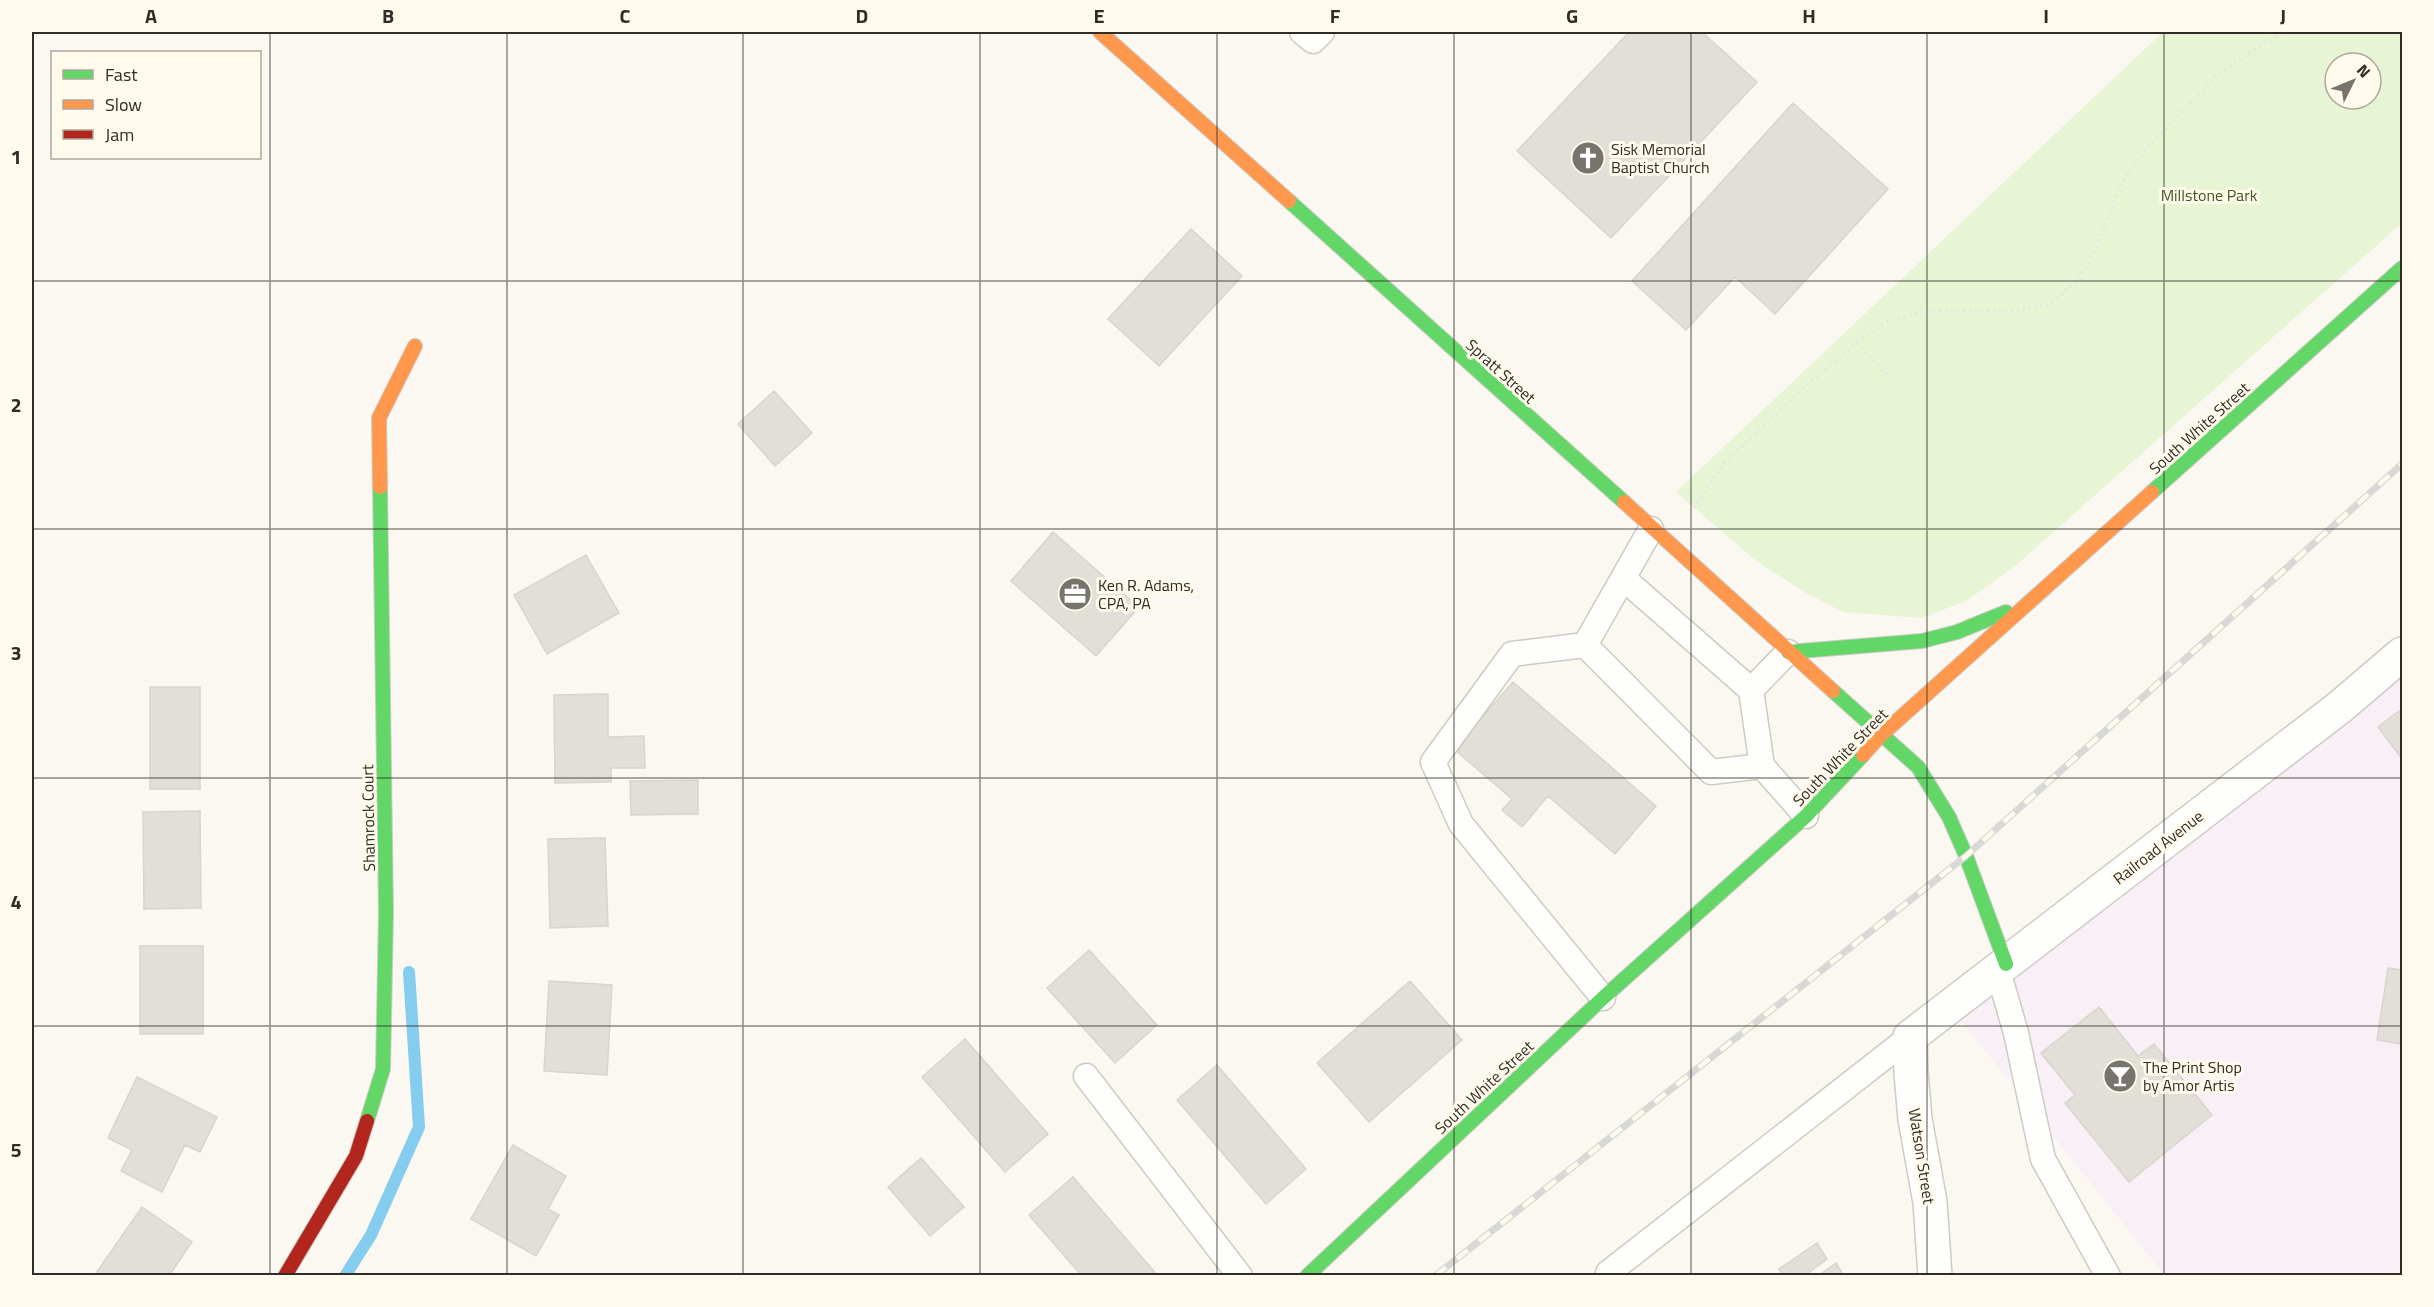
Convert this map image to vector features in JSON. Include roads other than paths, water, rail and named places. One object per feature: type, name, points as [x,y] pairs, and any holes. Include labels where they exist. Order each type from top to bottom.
[{"type":"street","name":"Spratt Street","points":[[1100,32],[1880,736],[1918,767],[1949,818],[1966,856],[2002,967]]},
{"type":"street","name":"South White Street","points":[[1306,1275],[1603,998],[1806,816],[1880,736],[2403,268]]},
{"type":"street","name":"Shamrock Court","points":[[285,1275],[356,1156],[383,1069],[386,912],[379,418],[415,346]]},
{"type":"street","points":[[1788,652],[1887,646],[1943,637],[2030,602]]},
{"type":"street","name":"Railroad Avenue","points":[[1911,1037],[2340,707],[2403,654]]},
{"type":"street","name":"Watson Street","points":[[1911,1037],[1914,1107],[1930,1202],[1935,1275]]},
{"type":"lane","points":[[1302,32],[1313,41],[1322,32]]},
{"type":"lane","points":[[1585,645],[1651,529]]},
{"type":"lane","points":[[1623,578],[1751,690],[1762,766],[1806,816]]},
{"type":"lane","points":[[1585,645],[1711,772],[1762,766]]},
{"type":"lane","points":[[1585,645],[1512,654],[1433,762],[1461,824],[1603,998]]},
{"type":"lane","points":[[1751,690],[1788,652]]},
{"type":"lane","points":[[2002,967],[2043,1159],[2108,1275]]},
{"type":"lane","points":[[1608,1274],[1911,1037]]},
{"type":"lane","points":[[1086,1076],[1240,1275]]},
{"type":"waterway","points":[[345,1276],[371,1235],[419,1127],[409,972]]},
{"type":"railway","points":[[1435,1276],[1966,856],[2402,464]]},
{"type":"place","name":"Sisk Memorial Baptist Church","points":[[1588,158]]},
{"type":"place","name":"Ken R. Adams, CPA, PA","points":[[1075,594]]},
{"type":"place","name":"The Print Shop by Amor Artis","points":[[2120,1076]]},
{"type":"park label","name":"Millstone Park","points":[[2209,195]]}]
